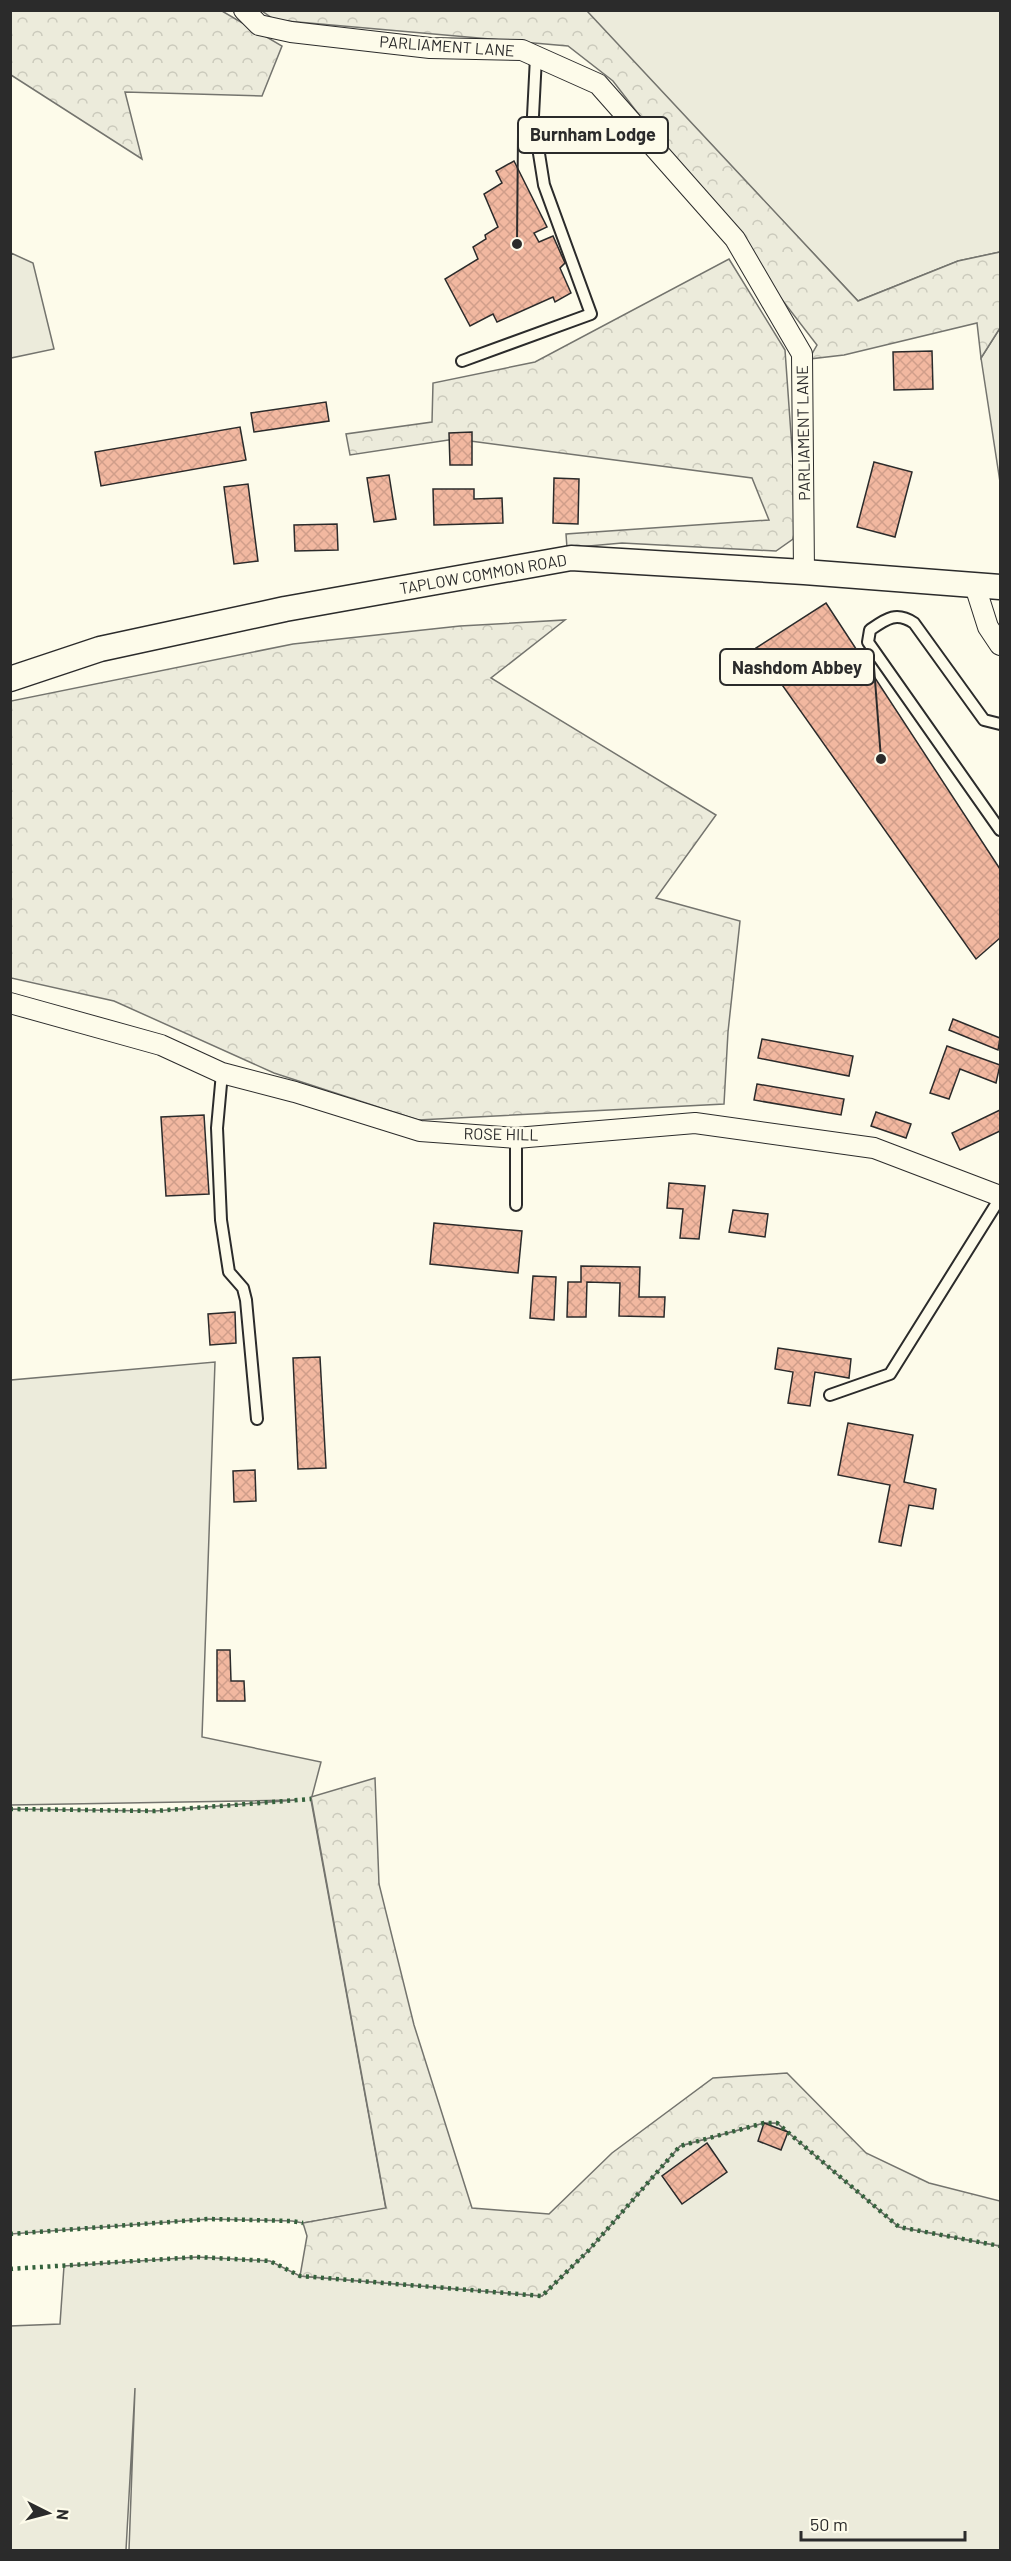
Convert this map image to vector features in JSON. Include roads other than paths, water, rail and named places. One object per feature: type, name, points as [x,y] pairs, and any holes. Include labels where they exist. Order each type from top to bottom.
[{"type":"street","name":"PARLIAMENT LANE","points":[[244,10],[259,25],[291,32],[430,48],[522,51],[598,84],[735,240],[802,354],[804,572]]},
{"type":"street","name":"TAPLOW COMMON ROAD","points":[[10,679],[100,649],[285,609],[571,558],[1000,586]]},
{"type":"street","points":[[975,586],[988,627],[1000,645]]},
{"type":"street","name":"ROSE HILL","points":[[10,1003],[161,1045],[222,1073],[295,1092],[420,1131],[516,1138],[695,1123],[874,1148],[1000,1197]]},
{"type":"lane","points":[[462,361],[591,314],[544,185],[534,116],[536,57]]},
{"type":"lane","points":[[1000,724],[984,720],[914,623],[904,616],[889,617],[870,630],[868,642],[1000,830]]},
{"type":"lane","points":[[222,1073],[217,1128],[221,1220],[229,1272],[243,1288],[246,1300],[257,1419]]},
{"type":"lane","points":[[516,1138],[516,1205]]},
{"type":"lane","points":[[830,1395],[890,1374],[1000,1197]]},
{"type":"place","name":"Burnham Lodge","points":[[517,244]]},
{"type":"place","name":"Nashdom Abbey","points":[[881,759]]}]
